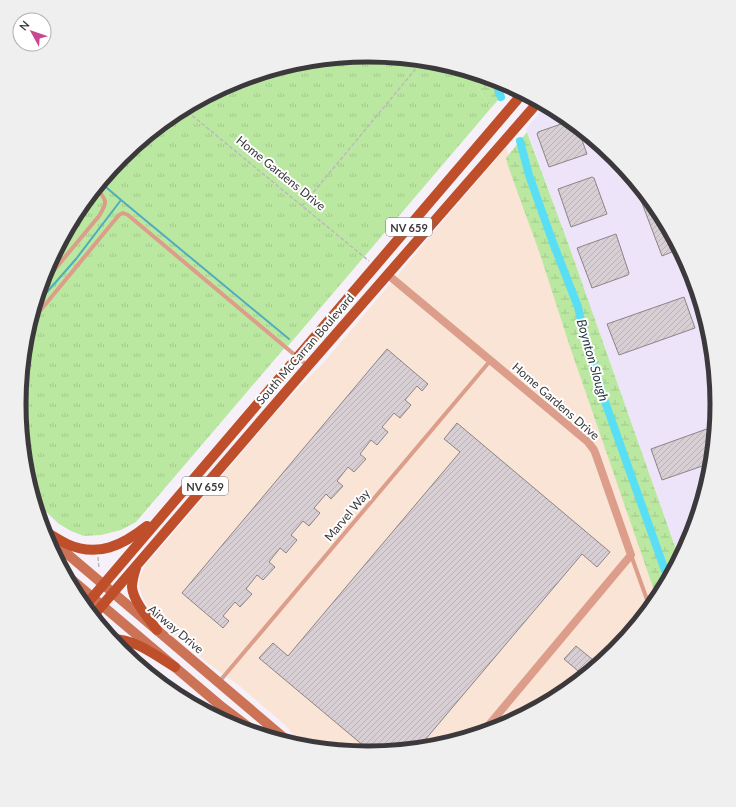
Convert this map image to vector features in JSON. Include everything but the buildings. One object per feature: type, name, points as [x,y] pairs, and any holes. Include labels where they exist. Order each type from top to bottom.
[{"type":"main road","name":"South McCarran Boulevard","points":[[89,601],[520,98]]},
{"type":"main road","name":"South McCarran Boulevard","points":[[97,612],[388,274],[536,106]]},
{"type":"main road","points":[[388,274],[388,266],[392,257],[442,198],[466,161]]},
{"type":"main road","points":[[53,536],[77,548],[97,550],[118,545],[163,514]]},
{"type":"main road","name":"Airway Drive","points":[[57,545],[280,734]]},
{"type":"main road","points":[[136,566],[132,583],[133,593],[137,602],[157,630]]},
{"type":"main road","points":[[79,586],[239,720]]},
{"type":"main road","points":[[121,640],[135,644],[175,667]]},
{"type":"street","name":"Home Gardens Drive","points":[[388,274],[591,446],[596,455],[631,555]]},
{"type":"street","points":[[491,722],[631,555]]},
{"type":"lane","points":[[52,272],[105,208],[106,201],[100,192]]},
{"type":"lane","points":[[39,312],[114,221],[123,213],[128,215],[309,367]]},
{"type":"lane","name":"Marvel Way","points":[[219,682],[490,360]]},
{"type":"lane","points":[[631,555],[647,600]]},
{"type":"path","points":[[302,206],[419,65]]},
{"type":"path","name":"Home Gardens Drive","points":[[188,112],[364,257]]},
{"type":"path","points":[[98,553],[99,569]]},
{"type":"shaded area","points":[[542,109],[576,132],[610,162],[639,195],[652,213],[675,252],[692,294],[707,359],[710,404],[709,426],[707,448],[698,492],[692,513],[677,551],[568,243],[526,129]]},
{"type":"shaded area","points":[[506,147],[659,583],[625,629],[593,661],[576,675],[539,700],[519,710],[457,734],[413,743],[368,746],[323,743],[297,738],[285,725],[241,687],[209,664],[162,624],[150,610],[139,587],[140,576],[145,566],[285,402],[324,362]]},
{"type":"green space","points":[[346,62],[390,62],[435,68],[471,78],[491,108],[136,522],[121,530],[101,535],[84,536],[59,524],[43,508],[29,448],[26,404],[29,359],[44,294],[61,252],[84,213],[111,178],[143,146],[178,119],[197,107],[237,88],[279,73],[323,64]]},
{"type":"green space","points":[[471,78],[506,91],[491,108]]},
{"type":"green space","points":[[527,132],[568,243],[677,551],[654,591],[569,344],[540,254],[506,158]]},
{"type":"waterway","name":"Boynton Slough","points":[[497,87],[501,97]]},
{"type":"waterway","name":"Boynton Slough","points":[[520,141],[529,175],[578,307],[584,335],[603,396],[666,572]]},
{"type":"waterway","points":[[105,186],[289,339]]},
{"type":"waterway","points":[[43,296],[76,259],[121,200]]}]
